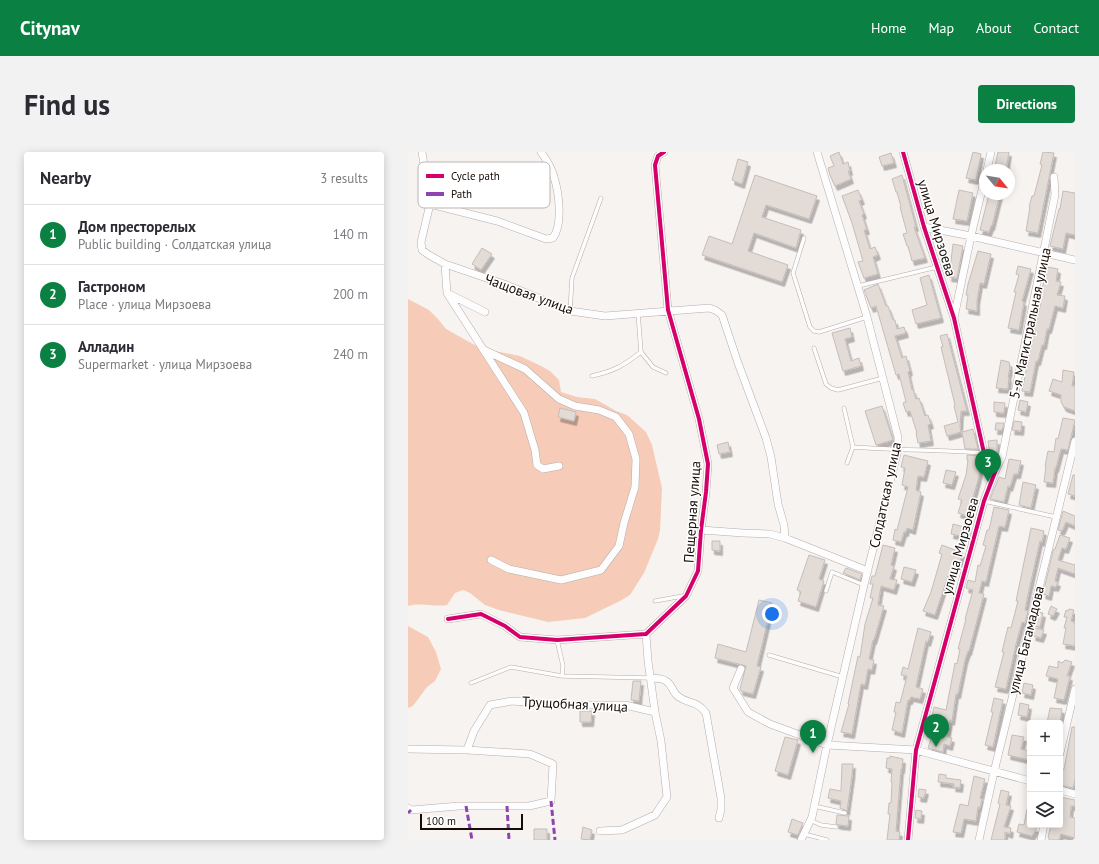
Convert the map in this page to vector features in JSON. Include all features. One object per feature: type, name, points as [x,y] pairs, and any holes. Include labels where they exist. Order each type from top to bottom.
[{"type":"street","name":"Чащовая улица","points":[[422,152],[424,162]]},
{"type":"street","points":[[541,152],[546,162]]},
{"type":"street","name":"Солдатская улица","points":[[803,837],[814,806],[864,585],[898,450],[898,437],[867,317],[817,152]]},
{"type":"street","name":"улица Мирзоева","points":[[902,152],[924,227],[954,318],[984,453]]},
{"type":"street","points":[[988,164],[991,152]]},
{"type":"street","name":"Пещерная улица","points":[[646,634],[686,596],[698,572],[708,464],[700,419],[668,310],[655,165],[659,153]]},
{"type":"street","points":[[446,208],[497,221],[546,239],[553,238],[557,232],[559,224],[558,202],[554,176],[550,169]]},
{"type":"street","name":"5-я Магистральная улица","points":[[997,467],[1002,457],[1044,252],[1055,195],[1054,177]]},
{"type":"street","points":[[954,318],[980,200]]},
{"type":"street","name":"Чащовая улица","points":[[429,208],[421,242],[422,250],[445,264],[504,284],[570,311],[605,316],[638,312],[709,308],[716,310],[722,315],[766,438],[771,457],[778,504],[784,524],[784,538]]},
{"type":"street","points":[[924,227],[971,236],[1075,260]]},
{"type":"street","points":[[445,264],[447,293],[524,412],[537,465],[543,469],[559,466]]},
{"type":"street","points":[[447,293],[485,312]]},
{"type":"street","points":[[484,350],[525,369],[559,399],[575,406],[599,410],[616,417],[629,434],[636,459],[635,487],[619,546],[601,570],[561,580],[509,570],[491,560]]},
{"type":"street","name":"улица Багамадова","points":[[979,840],[994,772],[1075,441]]},
{"type":"street","points":[[984,453],[986,459],[997,467]]},
{"type":"street","name":"улица Мирзоева","points":[[908,840],[916,750],[984,501],[997,467]]},
{"type":"street","points":[[701,530],[770,534],[784,538],[868,571]]},
{"type":"street","points":[[448,620],[481,614],[505,626],[520,638],[557,640],[646,634],[650,678],[661,741],[667,797],[655,815],[622,830],[600,831]]},
{"type":"street","points":[[741,669],[733,688],[748,712],[770,724],[827,745],[916,750],[1027,780]]},
{"type":"street","points":[[650,678],[665,680],[671,684],[673,693],[681,699],[693,702],[700,706],[706,713],[721,798],[719,818]]},
{"type":"street","points":[[1063,740],[1075,689]]},
{"type":"street","name":"Трущобная улица","points":[[467,750],[474,732],[490,705],[512,701],[562,705],[625,705],[656,712]]},
{"type":"street","points":[[408,749],[467,750],[530,754],[553,764],[551,801],[529,806],[459,806],[410,810],[408,808]]},
{"type":"street","points":[[1063,791],[1075,794]]},
{"type":"street","points":[[1041,840],[1043,828]]},
{"type":"lane","points":[[570,311],[572,278],[600,198]]},
{"type":"lane","points":[[804,238],[793,273],[810,327],[814,331],[819,332],[867,317]]},
{"type":"lane","points":[[858,286],[938,267]]},
{"type":"lane","points":[[638,312],[641,352],[653,367],[666,373]]},
{"type":"lane","points":[[814,348],[826,384],[831,388],[838,390],[883,378]]},
{"type":"lane","points":[[592,376],[607,373],[622,366],[641,352]]},
{"type":"lane","points":[[844,408],[853,447],[847,463]]},
{"type":"lane","points":[[853,447],[984,453]]},
{"type":"lane","points":[[984,501],[1056,516]]},
{"type":"lane","points":[[826,591],[832,572],[864,585]]},
{"type":"lane","points":[[655,602],[686,596]]},
{"type":"lane","points":[[557,640],[563,666],[562,676]]},
{"type":"lane","points":[[769,655],[843,677]]},
{"type":"lane","points":[[471,683],[510,667],[562,676],[650,678]]},
{"type":"lane","points":[[814,806],[845,813]]},
{"type":"lane","points":[[810,820],[836,827]]},
{"type":"lane","points":[[803,837],[827,840]]},
{"type":"shaded area","points":[[408,299],[429,310],[446,329],[480,348],[520,356],[541,366],[550,371],[559,380],[561,392],[577,397],[595,399],[616,411],[627,415],[646,432],[652,445],[662,488],[660,531],[644,573],[630,595],[585,618],[548,622],[485,605],[470,593],[463,590],[455,593],[447,605],[418,604],[408,606]]},
{"type":"shaded area","points":[[408,626],[428,637],[436,652],[441,669],[435,681],[427,687],[413,706],[408,708]]},
{"type":"building","points":[[839,152],[843,164],[848,162],[850,171],[848,171],[851,179],[835,186],[828,168],[834,166],[830,156]]},
{"type":"building","points":[[973,152],[981,154],[976,180],[966,178]]},
{"type":"building","points":[[998,152],[1009,152],[1007,164],[995,164]]},
{"type":"building","points":[[1043,152],[1054,153],[1038,233],[1026,231],[1029,207],[1032,196],[1034,196],[1042,165],[1040,164]]},
{"type":"building","points":[[891,153],[894,163],[882,166],[879,157]]},
{"type":"building","points":[[738,159],[748,162],[742,184],[732,180]]},
{"type":"building","points":[[755,175],[817,196],[809,219],[766,205],[762,217],[801,230],[796,248],[754,233],[748,251],[788,265],[782,282],[702,255],[709,236],[732,244]]},
{"type":"building","points":[[902,175],[916,227],[914,227],[925,258],[912,261],[903,234],[907,233],[897,192],[892,179]]},
{"type":"building","points":[[858,190],[862,200],[859,201],[864,214],[862,215],[867,230],[864,230],[870,249],[875,247],[878,255],[873,257],[878,274],[864,278],[858,262],[863,261],[852,223],[842,196]]},
{"type":"building","points":[[959,190],[973,193],[967,221],[953,219]]},
{"type":"building","points":[[1063,191],[1075,193],[1075,235],[1066,233],[1063,249],[1050,246],[1060,209]]},
{"type":"building","points":[[988,200],[998,200],[989,232],[980,230]]},
{"type":"building","points":[[953,244],[963,246],[957,278],[949,277]]},
{"type":"building","points":[[482,248],[492,254],[481,270],[472,264]]},
{"type":"building","points":[[978,251],[991,254],[984,284],[980,283],[977,311],[966,309],[968,295],[966,295]]},
{"type":"building","points":[[1018,266],[1031,269],[1022,301],[1024,302],[1019,330],[1008,328],[1016,292],[1014,292],[1019,275],[1016,274]]},
{"type":"building","points":[[1048,267],[1058,269],[1056,281],[1061,282],[1057,295],[1065,296],[1063,308],[1055,306],[1049,329],[1047,329],[1044,345],[1042,345],[1038,361],[1036,361],[1030,392],[1022,391],[1041,303],[1039,303],[1041,292]]},
{"type":"building","points":[[929,275],[941,318],[916,324],[912,310],[927,305],[920,278]]},
{"type":"building","points":[[878,284],[886,306],[888,306],[893,320],[895,320],[897,329],[904,327],[906,333],[895,336],[902,358],[906,356],[910,371],[908,372],[912,390],[913,389],[916,399],[919,398],[925,416],[928,415],[931,424],[928,425],[931,441],[918,443],[917,433],[910,411],[906,412],[903,403],[906,402],[899,374],[896,375],[876,306],[871,308],[864,290]]},
{"type":"building","points":[[850,328],[852,337],[845,339],[851,361],[859,358],[861,366],[843,371],[832,333]]},
{"type":"building","points":[[947,334],[967,411],[961,411],[961,432],[947,436],[944,426],[958,422],[941,347],[943,347],[940,336]]},
{"type":"building","points":[[1001,360],[1009,362],[1010,368],[1008,389],[996,388]]},
{"type":"building","points":[[1063,370],[1074,372],[1072,386],[1075,386],[1075,411],[1064,407],[1061,402],[1061,395],[1049,391],[1053,379],[1062,382]]},
{"type":"building","points":[[1020,400],[1028,402],[1026,412],[1018,410]]},
{"type":"building","points":[[994,402],[1005,403],[1004,413],[994,412]]},
{"type":"building","points":[[882,406],[893,440],[876,445],[865,411]]},
{"type":"building","points":[[560,408],[576,412],[574,421],[558,417]]},
{"type":"building","points":[[1063,418],[1075,420],[1068,450],[1061,449],[1055,468],[1053,483],[1044,482],[1048,451],[1054,452],[1056,438],[1058,439]]},
{"type":"building","points":[[1014,421],[1022,422],[1021,431],[1012,430]]},
{"type":"building","points":[[996,423],[1004,423],[1002,430],[995,430]]},
{"type":"building","points":[[973,429],[978,449],[965,449],[962,432]]},
{"type":"building","points":[[997,440],[997,455],[990,456],[988,441]]},
{"type":"building","points":[[728,442],[730,452],[719,454],[717,445]]},
{"type":"building","points":[[904,455],[928,461],[924,477],[918,476],[916,490],[921,492],[913,530],[907,528],[901,542],[893,540],[908,487],[902,485],[905,468],[901,467]]},
{"type":"building","points":[[967,455],[980,456],[982,462],[968,516],[958,513],[962,500],[958,499],[966,475],[968,460]]},
{"type":"building","points":[[1009,459],[1021,461],[1018,474],[1014,474],[1010,487],[1008,486],[1004,502],[990,499],[999,477],[1005,479]]},
{"type":"building","points":[[946,470],[956,472],[952,485],[943,483]]},
{"type":"building","points":[[1073,475],[1075,475],[1075,496],[1068,494]]},
{"type":"building","points":[[1023,482],[1036,485],[1031,508],[1019,505]]},
{"type":"building","points":[[994,507],[1009,510],[1005,527],[999,526],[986,582],[982,581],[979,593],[984,594],[969,651],[965,660],[958,694],[956,694],[952,721],[950,720],[947,737],[952,738],[950,746],[944,744],[943,752],[928,748],[933,733],[938,735],[942,719],[932,716],[934,707],[946,710],[955,663],[957,664],[960,649],[958,649],[973,590],[966,588],[968,580],[975,582],[978,565],[980,566],[986,546],[983,545],[987,530],[989,530]]},
{"type":"building","points":[[1063,511],[1075,516],[1075,526],[1066,522],[1062,531],[1058,530]]},
{"type":"building","points":[[953,524],[968,528],[966,537],[951,534]]},
{"type":"building","points":[[1031,528],[1044,531],[1042,542],[1040,541],[1025,610],[1028,611],[1025,623],[1022,622],[1006,689],[995,687],[1004,652],[1002,652],[1008,627],[1011,628],[1018,601],[1016,601]]},
{"type":"building","points":[[1060,535],[1070,538],[1066,549],[1062,548],[1058,560],[1075,565],[1075,574],[1058,568],[1055,581],[1058,582],[1056,587],[1051,586],[1049,596],[1043,594],[1053,551]]},
{"type":"building","points":[[712,541],[720,541],[720,551],[712,550]]},
{"type":"building","points":[[883,545],[895,548],[891,565],[894,566],[890,579],[897,580],[894,590],[881,586],[878,605],[884,606],[873,640],[869,659],[874,660],[872,670],[868,669],[865,685],[861,684],[852,734],[841,732],[849,704],[858,656],[860,657],[865,624],[873,598],[870,598],[873,584],[870,584],[872,576],[875,576]]},
{"type":"building","points":[[942,545],[963,553],[959,563],[956,562],[952,576],[948,576],[935,615],[923,611],[931,592],[942,554],[939,553]]},
{"type":"building","points":[[809,555],[825,560],[819,579],[824,581],[816,607],[798,601],[801,592],[797,590]]},
{"type":"building","points":[[904,567],[916,570],[912,582],[901,579]]},
{"type":"building","points":[[846,568],[862,574],[860,580],[843,573]]},
{"type":"building","points":[[759,600],[772,603],[757,666],[761,667],[753,694],[741,691],[740,689],[746,666],[715,658],[718,644],[746,652]]},
{"type":"building","points":[[1051,606],[1057,609],[1053,616],[1048,614]]},
{"type":"building","points":[[1069,609],[1074,610],[1071,621],[1075,623],[1075,646],[1063,644],[1066,628],[1064,628],[1067,617],[1064,617],[1066,610],[1068,611]]},
{"type":"building","points":[[1038,612],[1043,613],[1040,627],[1035,626]]},
{"type":"building","points":[[918,628],[931,632],[928,642],[926,641],[916,687],[923,689],[920,699],[911,697],[910,700],[908,700],[902,733],[892,730],[896,712],[894,712],[896,702],[900,703],[907,676],[901,675],[903,667],[908,669]]},
{"type":"building","points":[[1035,628],[1044,630],[1041,638],[1033,636]]},
{"type":"building","points":[[1065,660],[1072,662],[1067,676],[1070,676],[1064,700],[1054,698],[1058,679],[1046,676],[1049,666],[1058,668],[1058,661],[1062,663]]},
{"type":"building","points":[[633,681],[641,681],[639,701],[631,700]]},
{"type":"building","points":[[1024,683],[1033,685],[1031,695],[1022,693]]},
{"type":"building","points":[[994,698],[1003,700],[993,747],[985,745],[993,712],[991,712]]},
{"type":"building","points":[[1020,703],[1029,705],[1027,717],[1018,715]]},
{"type":"building","points":[[1050,708],[1062,709],[1060,720],[1048,720]]},
{"type":"building","points":[[580,711],[592,711],[591,722],[580,722]]},
{"type":"building","points":[[1072,727],[1075,727],[1075,779],[1073,788],[1063,786],[1064,769]]},
{"type":"building","points":[[1012,735],[1024,737],[1021,749],[1027,750],[1027,759],[1008,755]]},
{"type":"building","points":[[785,737],[798,740],[788,775],[775,771]]},
{"type":"building","points":[[890,756],[903,759],[896,831],[900,832],[899,840],[887,840],[890,814],[888,814],[889,803],[891,803],[892,769],[886,768],[887,758],[890,758]]},
{"type":"building","points":[[842,764],[853,764],[847,811],[840,808],[841,801],[828,798],[830,789],[841,791]]},
{"type":"building","points":[[939,774],[946,775],[946,778],[961,780],[960,788],[953,787],[954,784],[938,782]]},
{"type":"building","points":[[974,776],[985,779],[980,798],[982,799],[980,808],[978,807],[976,821],[964,819],[961,833],[953,832],[960,804],[968,806]]},
{"type":"building","points":[[919,789],[926,790],[924,798],[918,797]]},
{"type":"building","points":[[1001,790],[1009,792],[1006,805],[1011,806],[1004,827],[1011,828],[1010,834],[1005,832],[1005,840],[991,840],[1000,804],[998,803]]},
{"type":"building","points":[[1063,798],[1075,800],[1075,806],[1071,806],[1070,817],[1075,818],[1075,838],[1061,834],[1059,840],[1049,840],[1048,837],[1050,828],[1063,828]]},
{"type":"building","points":[[1027,809],[1027,828],[1037,828],[1032,836],[1017,832],[1019,824],[1024,825]]},
{"type":"building","points":[[916,810],[922,811],[921,819],[915,818]]},
{"type":"building","points":[[837,815],[849,816],[848,826],[836,824]]},
{"type":"building","points":[[792,819],[803,823],[798,835],[788,832]]},
{"type":"building","points":[[583,827],[592,830],[590,840],[581,839]]},
{"type":"building","points":[[534,829],[547,829],[547,840],[534,840]]},
{"type":"marked path","points":[[551,801],[555,840]]},
{"type":"marked path","points":[[466,806],[472,840]]},
{"type":"marked path","points":[[507,806],[509,840]]},
{"type":"marked path","points":[[408,813],[411,810]]},
{"type":"cycle path","points":[[448,619],[481,614],[505,626],[520,637],[557,640],[646,634],[686,596],[698,571],[708,464],[699,419],[668,310],[655,165],[658,156],[664,152]]},
{"type":"cycle path","points":[[903,152],[924,227],[954,318],[984,453],[986,459],[997,467],[984,501],[916,750],[908,840]]},
{"type":"place","name":"Алладин","points":[[988,482]]},
{"type":"place","name":"Гастроном","points":[[936,747]]},
{"type":"place","name":"Дом престорелых","points":[[813,753]]}]
